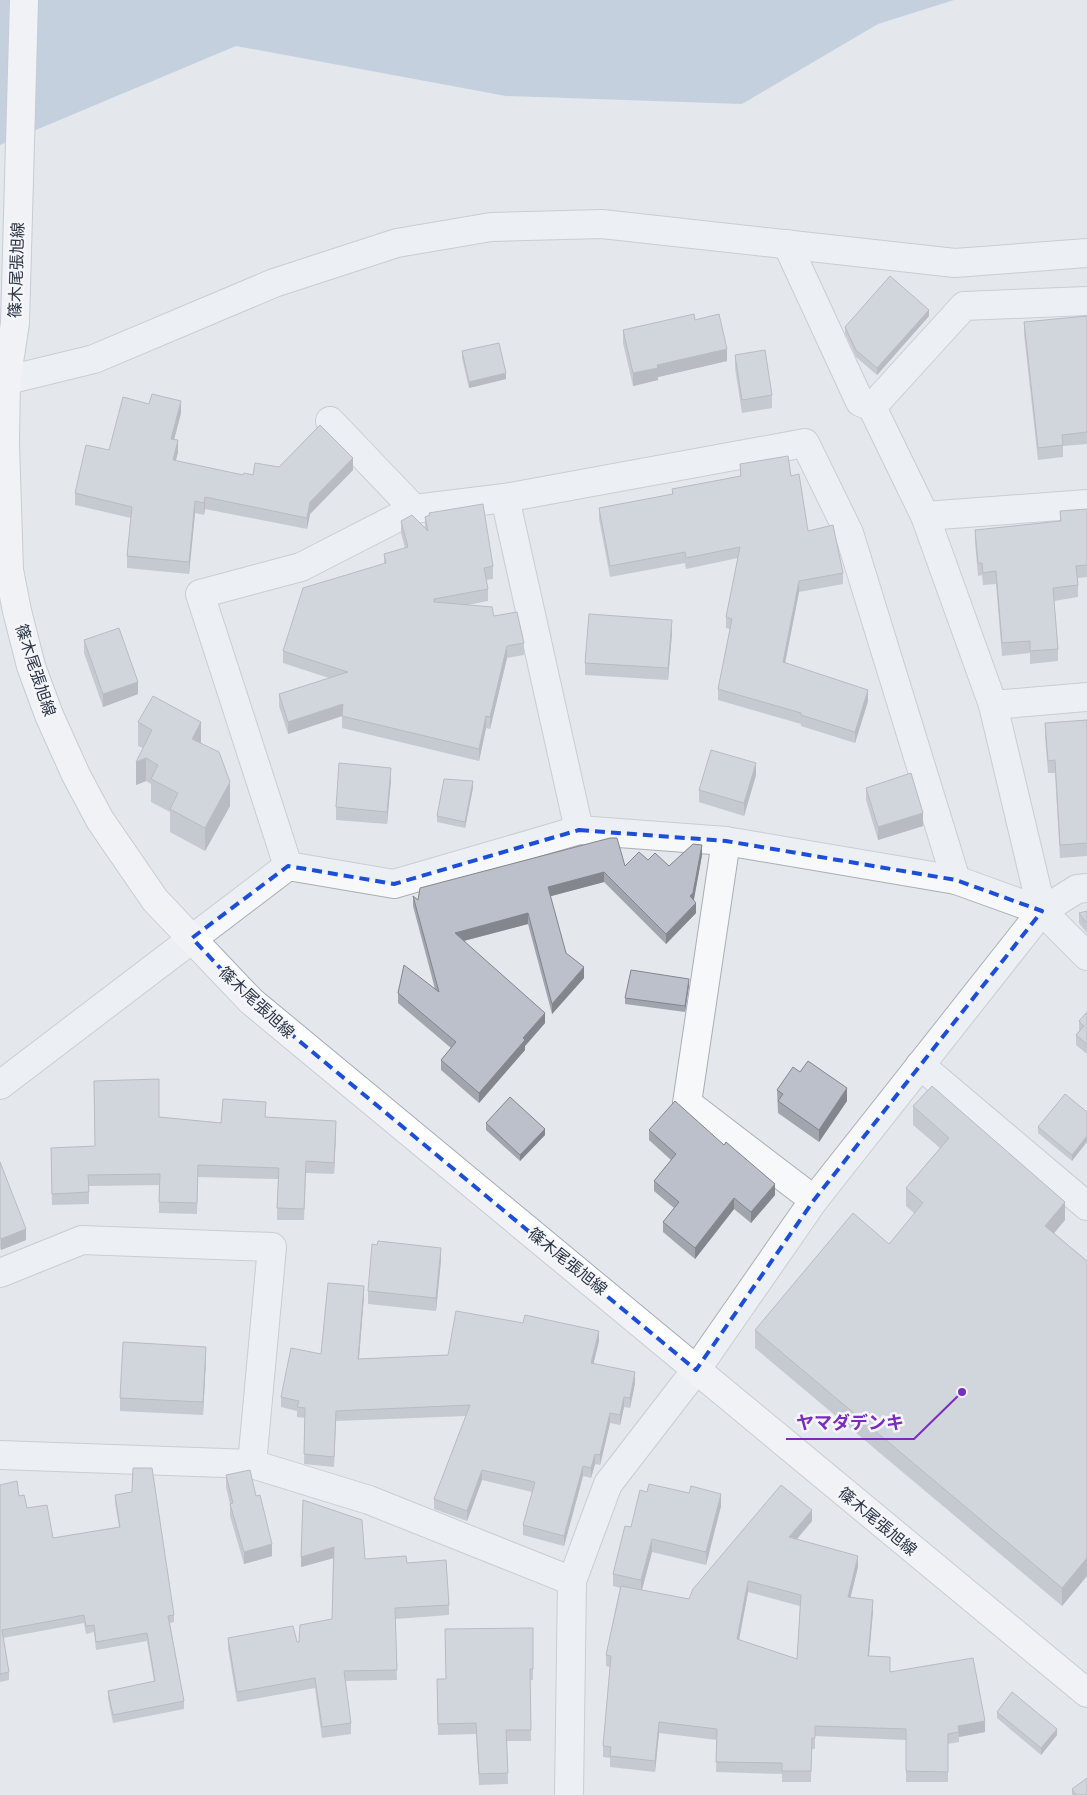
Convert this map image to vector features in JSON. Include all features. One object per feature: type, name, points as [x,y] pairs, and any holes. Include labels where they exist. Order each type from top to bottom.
[{"type":"main road","name":"篠木尾張旭線","points":[[24,0],[15,323],[3,382],[9,570],[31,666],[49,715],[68,758],[100,820],[155,900],[251,1001],[620,1304],[696,1370],[1087,1693]]},
{"type":"street","points":[[3,382],[94,359],[274,283],[397,243],[491,227],[602,224],[955,263],[1087,252]]},
{"type":"street","points":[[787,244],[860,402],[872,407],[925,516],[993,705],[1042,911]]},
{"type":"street","points":[[872,407],[964,306],[1087,301]]},
{"type":"street","points":[[330,420],[414,509]]},
{"type":"street","points":[[288,866],[200,594],[301,567],[414,509],[505,498],[805,444],[849,533],[956,880]]},
{"type":"street","points":[[505,498],[579,830]]},
{"type":"street","points":[[925,516],[1087,504]]},
{"type":"street","points":[[993,705],[1087,697]]},
{"type":"street","points":[[0,1084],[288,866],[394,884],[579,830],[726,841],[956,880],[1042,911],[1087,956]]},
{"type":"street","points":[[726,841],[687,1103],[814,1200]]},
{"type":"street","points":[[569,1795],[572,1581],[608,1484],[696,1370],[814,1200],[1042,911],[1077,889],[1087,888]]},
{"type":"street","points":[[920,1065],[1087,1206]]},
{"type":"street","points":[[0,1273],[82,1240],[272,1247],[252,1464]]},
{"type":"street","points":[[0,1455],[252,1464],[369,1500],[572,1581]]},
{"type":"highlighted area","points":[[579,830],[726,841],[956,880],[1042,911],[814,1200],[696,1370],[251,1001],[192,938],[288,866],[394,884]]},
{"type":"water","points":[[0,0],[954,0],[878,24],[742,104],[506,96],[236,46],[0,145]]},
{"type":"building","points":[[890,276],[929,310],[877,368],[856,350],[845,327]]},
{"type":"building","points":[[694,314],[695,320],[719,314],[727,349],[657,365],[658,368],[633,373],[623,330]]},
{"type":"building","points":[[1087,316],[1087,432],[1062,435],[1063,445],[1038,448],[1024,322]]},
{"type":"building","points":[[499,343],[506,373],[469,382],[462,351]]},
{"type":"building","points":[[765,350],[772,395],[742,400],[735,355]]},
{"type":"building","points":[[152,394],[181,401],[171,439],[178,440],[173,460],[243,475],[244,473],[253,475],[255,463],[279,467],[320,425],[353,458],[310,502],[307,518],[205,497],[204,503],[195,501],[189,562],[127,556],[132,507],[75,493],[86,445],[109,450],[123,397],[149,404]]},
{"type":"building","points":[[788,456],[791,476],[799,474],[808,531],[833,525],[843,573],[799,581],[783,662],[868,690],[855,732],[801,715],[801,713],[718,689],[732,619],[726,617],[740,547],[686,558],[685,552],[610,566],[599,508],[673,494],[672,489],[741,476],[740,464]]},
{"type":"building","points":[[483,504],[493,566],[484,568],[488,589],[434,599],[434,602],[492,607],[494,616],[517,612],[524,643],[507,646],[490,717],[486,716],[479,749],[342,716],[343,704],[288,722],[279,694],[348,672],[283,651],[303,588],[386,563],[384,554],[408,547],[401,521],[412,515],[428,531],[425,517],[430,515],[429,513]]},
{"type":"building","points":[[1087,509],[1087,565],[1076,566],[1078,585],[1053,588],[1058,649],[1030,651],[1030,641],[1002,643],[996,571],[983,573],[982,563],[978,563],[975,530],[1061,521],[1060,511]]},
{"type":"building","points":[[589,614],[672,620],[668,668],[585,663]]},
{"type":"building","points":[[119,628],[138,682],[103,694],[84,640]]},
{"type":"building","points":[[153,696],[201,722],[192,739],[219,752],[230,782],[205,828],[170,809],[178,793],[151,779],[158,765],[146,758],[136,762],[152,730],[138,722]]},
{"type":"building","points":[[1087,720],[1087,843],[1060,845],[1055,760],[1048,761],[1045,723]]},
{"type":"building","points":[[711,750],[756,763],[744,803],[699,790]]},
{"type":"building","points":[[339,763],[391,768],[387,812],[336,807]]},
{"type":"building","points":[[911,773],[923,813],[878,827],[866,788]]},
{"type":"building","points":[[444,779],[473,781],[465,822],[437,816]]},
{"type":"building","points":[[610,838],[617,838],[625,866],[639,852],[648,860],[655,853],[669,866],[693,844],[702,845],[693,893],[690,896],[696,903],[666,934],[604,872],[548,887],[566,953],[584,967],[552,1004],[528,913],[455,933],[545,1013],[523,1038],[525,1040],[479,1093],[441,1060],[456,1042],[398,993],[404,965],[439,992],[413,896],[418,900],[420,888]]},
{"type":"building","points":[[1087,911],[1087,923],[1079,913]]},
{"type":"building","points":[[631,970],[689,979],[685,1006],[625,998]]},
{"type":"building","points":[[1087,1012],[1087,1044],[1076,1035],[1084,1026],[1079,1021]]},
{"type":"building","points":[[808,1061],[847,1088],[819,1130],[778,1101],[783,1094],[777,1090],[793,1067],[800,1072]]},
{"type":"building","points":[[159,1079],[159,1117],[221,1123],[223,1099],[266,1102],[265,1117],[336,1121],[334,1163],[306,1161],[304,1209],[277,1208],[279,1168],[198,1165],[197,1203],[159,1202],[160,1174],[88,1175],[89,1192],[52,1194],[51,1148],[95,1146],[94,1081]]},
{"type":"building","points":[[932,1086],[1065,1202],[1045,1226],[1087,1261],[1087,1558],[1062,1588],[755,1330],[853,1213],[889,1244],[923,1203],[906,1188],[949,1138],[913,1106]]},
{"type":"building","points":[[1065,1094],[1087,1112],[1087,1136],[1072,1155],[1038,1127]]},
{"type":"building","points":[[510,1097],[545,1129],[520,1155],[486,1123]]},
{"type":"building","points":[[675,1101],[724,1145],[726,1142],[775,1184],[751,1212],[734,1198],[695,1248],[663,1222],[679,1202],[654,1181],[676,1154],[649,1130]]},
{"type":"building","points":[[0,1162],[26,1229],[1,1239],[0,1236]]},
{"type":"building","points":[[378,1241],[441,1248],[436,1298],[368,1291],[372,1244],[377,1245]]},
{"type":"building","points":[[328,1283],[364,1286],[358,1359],[448,1355],[456,1311],[523,1323],[525,1315],[599,1331],[591,1363],[635,1372],[630,1398],[624,1397],[620,1415],[610,1413],[600,1455],[595,1454],[591,1468],[583,1466],[564,1536],[523,1525],[535,1482],[482,1470],[467,1511],[434,1499],[470,1405],[336,1411],[334,1457],[304,1454],[305,1408],[297,1407],[299,1401],[281,1397],[291,1348],[321,1354]]},
{"type":"building","points":[[123,1342],[206,1347],[203,1402],[120,1398]]},
{"type":"building","points":[[133,1468],[152,1468],[174,1615],[168,1616],[184,1701],[113,1715],[108,1691],[155,1681],[147,1633],[96,1642],[94,1625],[86,1626],[84,1615],[2,1630],[9,1672],[0,1674],[0,1485],[17,1481],[19,1496],[24,1495],[27,1508],[47,1505],[53,1538],[120,1527],[115,1495],[132,1492]]},
{"type":"building","points":[[250,1470],[256,1496],[260,1495],[272,1544],[244,1552],[230,1504],[233,1503],[226,1475]]},
{"type":"building","points":[[649,1484],[689,1493],[691,1486],[721,1494],[706,1552],[652,1539],[641,1580],[613,1574],[625,1526],[631,1527],[640,1490],[647,1492]]},
{"type":"building","points":[[781,1485],[812,1510],[789,1537],[858,1556],[848,1597],[873,1600],[868,1656],[890,1657],[890,1672],[973,1658],[985,1721],[958,1726],[959,1732],[948,1734],[948,1772],[906,1771],[906,1729],[815,1726],[815,1738],[812,1738],[811,1771],[782,1771],[782,1763],[716,1762],[717,1729],[659,1722],[655,1761],[610,1756],[611,1747],[603,1746],[611,1656],[606,1655],[621,1586],[689,1599],[693,1589]],"holes":[[[748,1581],[801,1595],[797,1659],[737,1639]]]},
{"type":"building","points":[[303,1500],[362,1520],[365,1559],[406,1556],[407,1563],[446,1560],[449,1605],[395,1608],[397,1670],[344,1671],[351,1723],[322,1727],[315,1678],[237,1692],[228,1638],[293,1626],[297,1642],[299,1642],[300,1625],[332,1619],[334,1547],[301,1557]]},
{"type":"building","points":[[533,1628],[533,1669],[530,1669],[531,1730],[506,1730],[508,1773],[479,1774],[476,1723],[438,1724],[437,1679],[446,1679],[445,1629]]},
{"type":"building","points":[[1012,1692],[1057,1729],[1041,1748],[997,1712]]},
{"type":"building","points":[[1087,1778],[1087,1795],[1076,1795],[1072,1789]]},
{"type":"place","name":"ヤマダデンキ","points":[[962,1392]]}]
